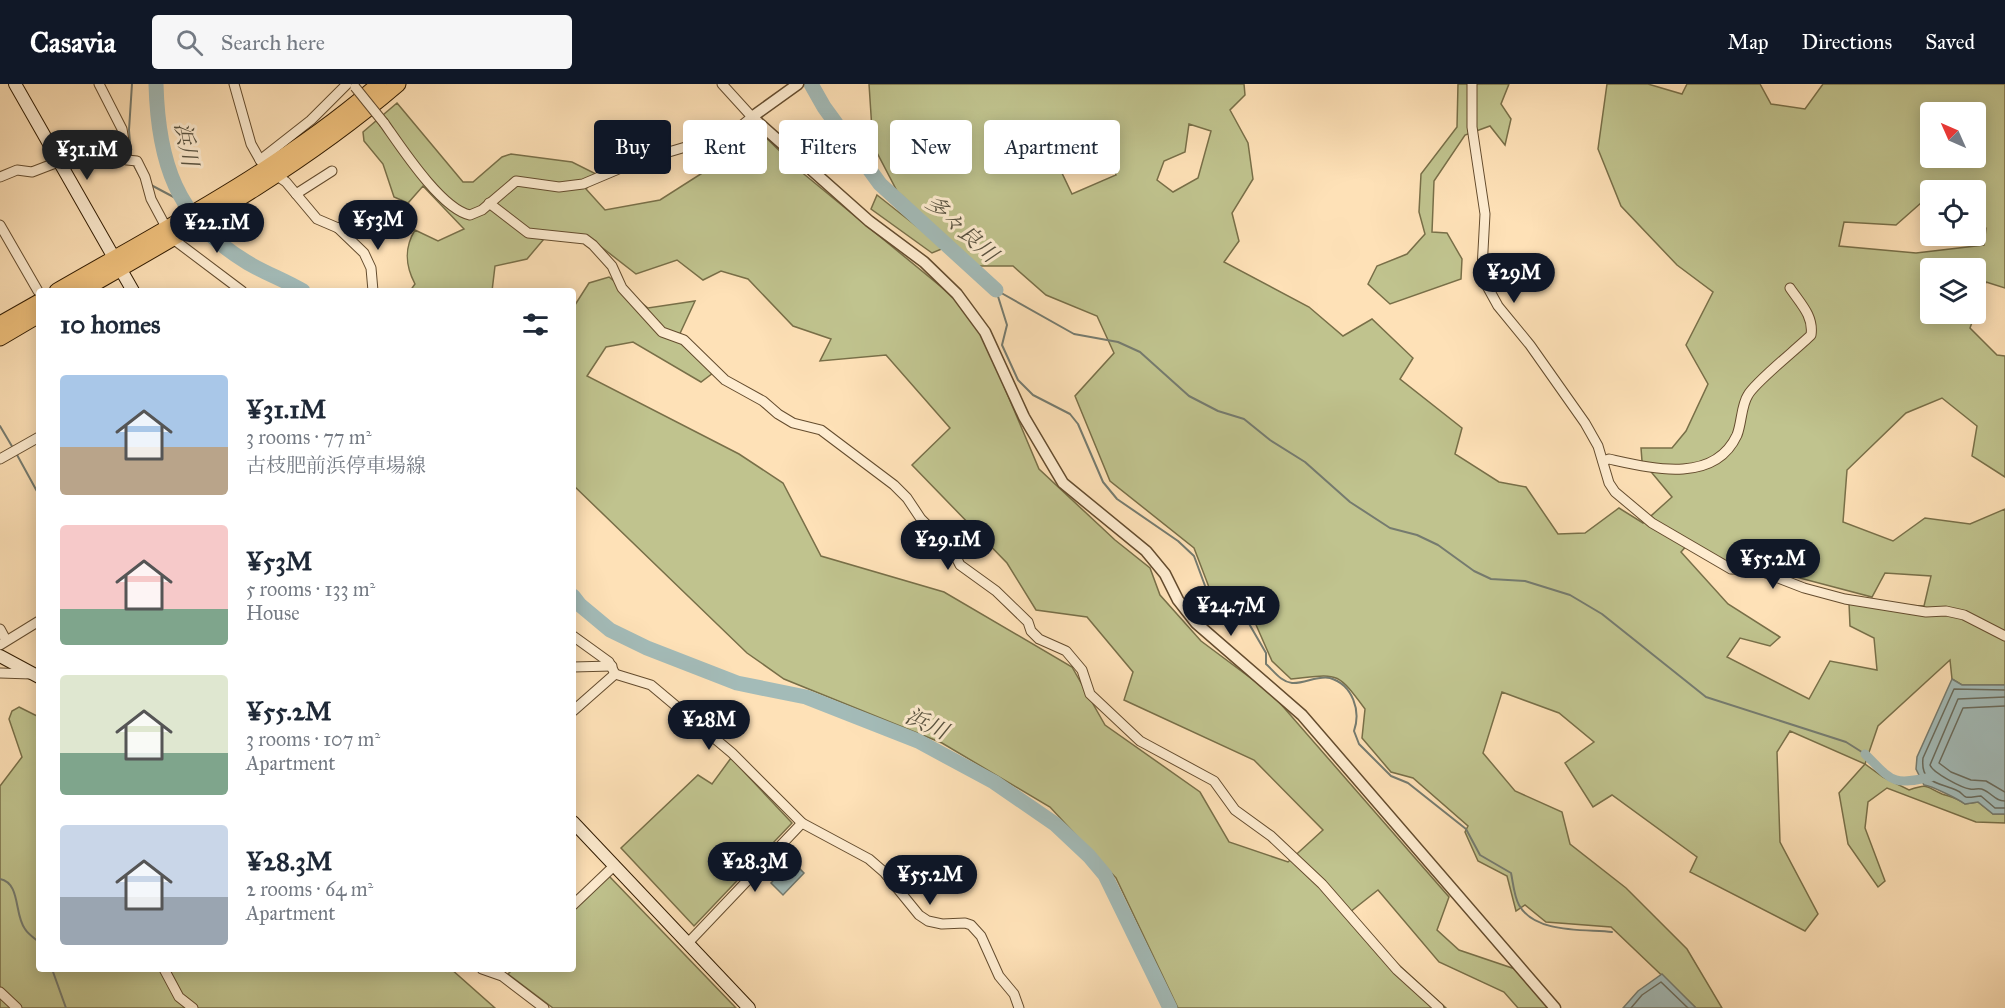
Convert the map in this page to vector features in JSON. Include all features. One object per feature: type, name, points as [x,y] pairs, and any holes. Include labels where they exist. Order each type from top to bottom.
[{"type":"highway","points":[[64,288],[118,263],[217,208],[268,167],[320,132],[379,84]]},
{"type":"highway","points":[[268,167],[398,84]]},
{"type":"highway","points":[[85,288],[118,263]]},
{"type":"highway","points":[[0,324],[36,304]]},
{"type":"highway","points":[[0,338],[36,317]]},
{"type":"main road","points":[[15,84],[131,288]]},
{"type":"main road","points":[[0,656],[35,675]]},
{"type":"main road","points":[[576,825],[749,1008]]},
{"type":"street","points":[[99,84],[122,129],[132,161],[145,177],[151,199],[174,232],[239,288]]},
{"type":"street","points":[[234,84],[251,144],[268,167],[296,194],[317,219],[338,228],[364,253],[370,268],[373,288]]},
{"type":"street","points":[[723,84],[752,117],[856,210],[924,262],[957,294],[985,332],[1024,417],[1063,483],[1146,551],[1165,574],[1178,600],[1196,623],[1302,715],[1555,1008]]},
{"type":"street","points":[[268,167],[311,120],[351,85],[384,123],[413,165],[455,209],[470,215],[516,181],[559,187],[583,184],[635,162],[689,146],[722,131],[741,126],[798,84]]},
{"type":"street","points":[[1472,84],[1472,127],[1485,214],[1482,269],[1487,286],[1498,306],[1530,345],[1585,423],[1603,461],[1609,483],[1615,492],[1652,523],[1731,568],[1758,570],[1804,588],[1845,599],[1926,612],[1946,611],[1964,615],[2005,636]]},
{"type":"street","points":[[0,177],[17,170],[32,172],[58,162]]},
{"type":"street","points":[[296,194],[332,171]]},
{"type":"street","points":[[489,203],[528,233],[585,239],[612,266],[622,288],[662,332],[684,340],[726,380],[763,401],[778,414],[793,423],[821,430],[894,485],[907,498],[921,519],[953,551],[960,565],[996,591],[1028,622],[1030,632],[1039,639],[1066,651],[1082,670],[1090,694],[1140,741],[1214,781],[1236,810],[1271,836],[1322,884],[1397,970],[1439,1008]]},
{"type":"street","points":[[338,228],[372,216]]},
{"type":"street","points":[[0,225],[4,243],[36,288]]},
{"type":"street","points":[[1603,461],[1609,459],[1652,469],[1680,471],[1719,456],[1737,435],[1748,394],[1811,335],[1812,326],[1809,316],[1790,288]]},
{"type":"street","points":[[0,459],[36,439]]},
{"type":"street","points":[[0,629],[3,642],[36,623]]},
{"type":"street","points":[[576,638],[614,670],[651,685],[732,753],[802,823],[869,859],[884,872],[919,915],[928,921],[971,926],[981,936],[999,976],[1014,994],[1018,1008]]},
{"type":"street","points":[[576,667],[614,670]]},
{"type":"street","points":[[576,708],[614,670]]},
{"type":"street","points":[[0,673],[35,675]]},
{"type":"street","points":[[688,943],[802,823]]},
{"type":"street","points":[[576,902],[615,865]]},
{"type":"street","points":[[166,972],[179,997],[193,1008]]},
{"type":"street","points":[[505,972],[544,1008]]},
{"type":"street","points":[[0,992],[18,1008]]},
{"type":"green space","points":[[869,84],[1244,84],[1245,95],[1230,110],[1248,143],[1253,179],[1232,213],[1239,241],[1224,262],[1309,307],[1343,336],[1372,319],[1413,358],[1400,379],[1462,428],[1455,454],[1499,482],[1526,487],[1558,534],[1585,533],[1619,508],[1643,523],[1672,497],[1642,461],[1641,448],[1672,448],[1686,431],[1708,384],[1686,345],[1713,292],[1677,265],[1621,206],[1598,149],[1607,84],[1648,84],[1682,94],[1687,84],[1760,84],[1771,104],[1805,109],[1823,84],[2005,84],[2005,288],[1986,282],[1986,258],[1920,258],[1920,324],[1971,324],[1970,328],[1997,355],[2005,356],[2005,477],[1972,456],[1977,426],[1942,398],[1906,413],[1847,470],[1843,522],[1893,541],[1925,518],[1970,524],[2005,509],[2005,685],[1962,685],[1952,679],[1950,660],[1878,726],[1865,764],[1790,731],[1777,752],[1780,842],[1818,914],[1805,931],[1690,872],[1697,857],[1612,795],[1593,807],[1565,763],[1594,742],[1559,713],[1502,692],[1483,753],[1515,791],[1562,812],[1570,844],[1626,888],[1687,949],[1722,1008],[1696,1008],[1611,927],[1546,922],[1525,905],[1516,911],[1507,876],[1478,861],[1465,832],[1468,826],[1413,778],[1391,772],[1362,738],[1365,709],[1348,687],[1341,681],[1327,676],[1291,679],[1272,661],[1253,618],[1212,595],[1194,548],[1110,481],[1075,396],[1114,353],[1097,316],[1046,295],[1013,266],[977,266],[897,191],[878,155],[878,120],[871,120]],"holes":[[[1189,124],[1211,131],[1198,178],[1173,192],[1157,180],[1164,161],[1185,152]],[[1690,542],[1733,573],[1762,568],[1872,597],[1885,573],[1931,576],[1924,606],[1849,603],[1850,626],[1874,638],[1877,670],[1830,661],[1809,699],[1727,657],[1740,638],[1770,646],[1780,637],[1728,604],[1681,552]]]},
{"type":"green space","points":[[1458,84],[1509,84],[1501,104],[1511,119],[1505,145],[1490,126],[1465,135],[1434,181],[1432,232],[1447,233],[1462,259],[1461,279],[1390,304],[1368,284],[1377,266],[1407,254],[1425,234],[1419,212],[1421,174],[1457,127]]},
{"type":"green space","points":[[397,103],[463,182],[473,182],[502,157],[511,154],[572,162],[598,175],[586,189],[605,210],[660,200],[701,174],[767,174],[767,139],[779,150],[779,174],[804,174],[973,313],[1039,469],[1115,540],[1150,568],[1160,595],[1201,641],[1272,694],[1449,897],[1437,930],[1459,950],[1515,969],[1548,1008],[1518,1008],[1504,992],[1439,962],[1378,890],[1345,916],[1446,1008],[1178,1008],[1116,878],[1050,807],[942,743],[784,679],[747,653],[576,488],[576,303],[589,283],[609,277],[648,308],[695,301],[677,340],[713,373],[701,382],[633,342],[606,347],[587,376],[739,454],[783,483],[821,556],[944,592],[1072,667],[1105,725],[1200,792],[1229,842],[1288,862],[1323,830],[1254,760],[1124,700],[1133,672],[1087,617],[1036,610],[1007,563],[912,465],[950,428],[886,355],[820,361],[831,339],[793,326],[748,279],[721,271],[703,280],[677,260],[636,274],[591,239],[549,233],[527,259],[495,266],[492,288],[412,288],[415,284],[407,257],[409,243],[415,230],[438,241],[464,229],[423,186],[408,203],[394,197],[383,164],[364,141],[363,132]]},
{"type":"green space","points":[[877,195],[944,248],[932,253],[871,209]]},
{"type":"green space","points":[[19,707],[36,716],[36,972],[454,972],[495,1008],[0,1008],[0,786],[22,757],[9,719],[12,711]]},
{"type":"green space","points":[[731,758],[792,823],[694,926],[621,848],[698,775],[712,784]]},
{"type":"green space","points":[[1865,764],[1883,777],[1909,790],[1927,787],[1965,804],[1978,802],[1993,814],[2005,814],[2005,823],[1976,822],[1887,788],[1868,802],[1865,828],[1885,881],[1878,887],[1848,844],[1839,793]]},
{"type":"green space","points":[[609,876],[736,1008],[553,1008],[508,974],[510,972],[576,972],[576,908]]},
{"type":"water","points":[[1952,679],[1962,685],[2005,685],[2005,814],[1993,814],[1978,802],[1965,804],[1924,785],[1916,769],[1917,757]]},
{"type":"water","points":[[792,861],[804,873],[783,895],[771,883]]},
{"type":"water","points":[[1662,974],[1696,1008],[1623,1008],[1638,991]]},
{"type":"waterway","points":[[131,156],[129,130],[132,84]]},
{"type":"waterway","name":"浜川","points":[[156,84],[161,138],[167,163],[175,186],[187,207],[202,226],[221,244],[245,261],[298,288]]},
{"type":"waterway","name":"多々良川","points":[[811,84],[824,107],[880,184],[996,290]]},
{"type":"waterway","points":[[132,162],[142,180]]},
{"type":"waterway","points":[[151,185],[183,202]]},
{"type":"waterway","points":[[996,290],[1074,334],[1118,342],[1140,352],[1189,396],[1218,411],[1244,419],[1270,440],[1305,462],[1350,502],[1390,528],[1417,535],[1438,545],[1474,571],[1491,579],[1525,581],[1570,595],[1602,614],[1706,697],[1846,742],[1865,754]]},
{"type":"waterway","points":[[996,290],[1007,325],[1002,345],[1018,380],[1033,395],[1070,414],[1078,424],[1103,482],[1117,499],[1178,541],[1194,556],[1211,602],[1225,612],[1235,614],[1248,622],[1266,653],[1266,664],[1288,682],[1297,683],[1325,677],[1338,681],[1344,686],[1356,707],[1354,731],[1359,744],[1391,776],[1408,783],[1466,829],[1480,855],[1511,873],[1517,901],[1526,914],[1536,921],[1561,928],[1612,932]]},
{"type":"waterway","points":[[0,426],[13,448]]},
{"type":"waterway","points":[[16,453],[36,490]]},
{"type":"waterway","name":"浜川","points":[[576,600],[610,630],[647,648],[737,683],[806,697],[918,741],[994,782],[1055,824],[1089,856],[1105,875],[1170,1008]]},
{"type":"waterway","points":[[1865,754],[1887,776],[1894,779],[1908,781],[1931,777]]},
{"type":"waterway","points":[[0,879],[11,887],[22,923],[28,933],[36,940]]},
{"type":"waterway","points":[[53,972],[66,1008]]}]
